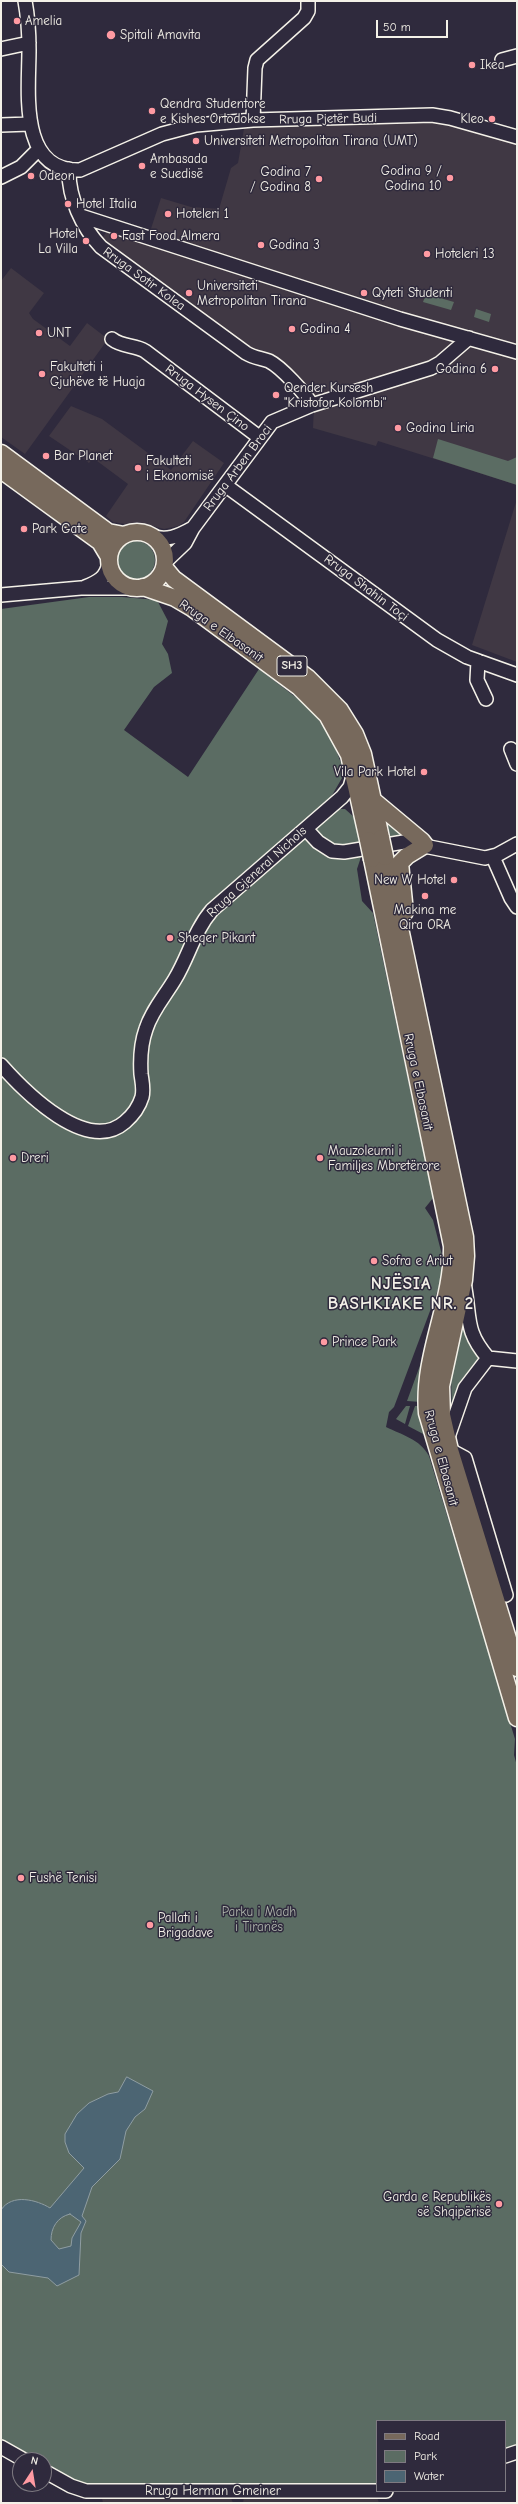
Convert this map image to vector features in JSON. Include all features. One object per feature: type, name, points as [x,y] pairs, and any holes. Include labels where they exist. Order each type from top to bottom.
[{"type":"main road","points":[[1,452],[108,532],[124,535],[137,532],[150,536]]},
{"type":"main road","name":"SH3","points":[[1,470],[100,542],[118,581],[140,588]]},
{"type":"main road","points":[[109,560],[114,544],[124,535]]},
{"type":"main road","name":"SH3","points":[[150,536],[162,550],[164,565]]},
{"type":"main road","points":[[140,588],[154,582],[164,565]]},
{"type":"main road","name":"Rruga e Elbasanit","points":[[164,565],[174,580],[308,678],[345,716],[360,744],[374,800],[374,839],[452,1246],[450,1280],[428,1367],[426,1393],[427,1413],[517,1718]]},
{"type":"main road","name":"Rruga e Elbasanit","points":[[140,588],[174,598],[192,608],[311,698],[327,714],[340,734],[354,773],[362,813],[374,839]]},
{"type":"main road","points":[[374,800],[422,841],[425,846],[407,856],[400,863],[405,916],[403,940]]},
{"type":"main road","name":"Rruga e Elbasanit","points":[[378,858],[403,940],[462,1216],[466,1256],[464,1280],[442,1373],[442,1409],[449,1445],[507,1598],[517,1668]]},
{"type":"street","points":[[25,1],[29,43],[30,124],[39,149],[49,160],[69,170]]},
{"type":"street","points":[[253,120],[250,62],[263,53],[304,18],[308,11],[308,1]]},
{"type":"street","points":[[1,49],[29,43]]},
{"type":"street","points":[[502,60],[517,56]]},
{"type":"street","name":"Rruga Pjetër Budi","points":[[69,170],[80,170],[154,137],[182,127],[253,120],[432,116],[450,118],[517,137]]},
{"type":"street","points":[[1,125],[30,124]]},
{"type":"street","points":[[1,177],[21,167],[39,149]]},
{"type":"street","name":"Rruga Sotir Kolea","points":[[69,170],[71,196],[81,216],[101,248],[253,358],[270,362],[304,394],[312,405]]},
{"type":"street","points":[[81,216],[393,317],[517,352]]},
{"type":"street","name":"Rruga Arben Broci","points":[[164,565],[185,543],[192,528],[259,437],[272,422],[312,405],[431,368],[447,358],[463,337]]},
{"type":"street","name":"Rruga Hysen Çino","points":[[112,339],[120,344],[143,350],[259,437]]},
{"type":"street","name":"Rruga Shahin Toçi","points":[[225,485],[395,611],[453,650],[517,675]]},
{"type":"street","name":"Rruga Arben Broci","points":[[150,536],[161,539],[172,538],[192,528]]},
{"type":"street","points":[[82,588],[100,581],[104,576],[109,560]]},
{"type":"street","points":[[1,595],[82,588],[140,588]]},
{"type":"street","points":[[478,661],[477,680],[486,699]]},
{"type":"street","points":[[511,749],[517,764]]},
{"type":"street","name":"Rruga Gjeneral Nichols","points":[[1,1065],[37,1102],[63,1119],[97,1130],[109,1131],[121,1126],[138,1107],[142,1097],[141,1044],[146,1026],[153,1012],[175,978],[201,923],[217,905],[338,800],[350,787],[354,773]]},
{"type":"street","points":[[338,800],[355,806],[362,813]]},
{"type":"street","points":[[306,829],[325,849],[338,852],[404,842],[474,857],[493,857],[517,844]]},
{"type":"street","points":[[493,857],[511,898],[517,907]]},
{"type":"street","points":[[464,1280],[471,1334],[488,1358],[517,1361]]},
{"type":"street","points":[[449,1445],[465,1388],[488,1358]]},
{"type":"street","points":[[1,2447],[12,2453]]},
{"type":"street","points":[[506,2456],[517,2452]]},
{"type":"street","name":"Rruga Herman Gmeiner","points":[[52,2475],[71,2486],[86,2491],[376,2491]]},
{"type":"shaded area","name":"Qyteti Studenti","points":[[435,117],[517,139],[517,485],[378,441],[376,446],[313,428],[314,406],[258,357],[100,242],[107,231],[146,244],[161,198],[191,207],[219,209],[231,168],[238,163],[245,123]]},
{"type":"shaded area","name":"Fakulteti i Gjuhëve të Huaja","points":[[11,268],[44,293],[29,313],[33,319],[70,346],[87,323],[108,339],[25,454],[1,437],[1,281]]},
{"type":"shaded area","name":"Fakulteti i Ekonomisë","points":[[71,406],[102,419],[171,470],[193,441],[224,463],[184,522],[178,526],[164,529],[138,522],[125,524],[113,522],[106,516],[128,484],[93,458],[89,463],[49,436]]},
{"type":"shaded area","points":[[517,499],[517,662],[472,645]]},
{"type":"shaded area","points":[[230,2496],[233,2503],[103,2503],[102,2498]]},
{"type":"shaded area","points":[[244,2497],[377,2497],[379,2503],[243,2503]]},
{"type":"green space","points":[[426,294],[454,302],[451,310],[423,302]]},
{"type":"green space","points":[[476,309],[491,314],[489,322],[474,317]]},
{"type":"green space","points":[[438,439],[508,461],[517,457],[517,485],[433,458]]},
{"type":"green space","points":[[136,541],[149,547],[155,560],[149,573],[136,579],[123,573],[117,560],[123,547]]},
{"type":"green space","name":"Parku i Madh i Tiranës","points":[[89,597],[122,597],[157,600],[168,621],[162,644],[168,654],[172,673],[154,687],[124,730],[188,777],[259,669],[311,709],[331,737],[341,763],[342,778],[327,804],[337,809],[345,809],[354,817],[362,854],[357,869],[362,901],[373,913],[433,1198],[425,1208],[433,1220],[442,1255],[440,1256],[442,1275],[439,1287],[394,1407],[389,1412],[386,1427],[416,1441],[429,1456],[515,1739],[514,1755],[517,1766],[517,2446],[506,2449],[506,2420],[376,2420],[376,2486],[80,2484],[52,2468],[52,2452],[22,2452],[1,2441],[1,609]]},
{"type":"green space","points":[[386,818],[414,839],[391,839]]},
{"type":"green space","points":[[463,1323],[469,1342],[482,1358],[452,1413],[451,1375]]},
{"type":"green space","points":[[426,1349],[421,1402],[407,1401]]},
{"type":"green space","points":[[406,1406],[410,1406],[405,1424],[396,1419]]},
{"type":"green space","points":[[415,1406],[421,1406],[427,1436],[408,1426]]},
{"type":"water","points":[[127,2077],[153,2091],[145,2109],[135,2117],[126,2131],[120,2159],[92,2187],[82,2216],[86,2221],[81,2233],[79,2275],[57,2286],[48,2278],[9,2272],[1,2264],[1,2210],[11,2201],[18,2200],[32,2201],[50,2208],[84,2168],[69,2153],[65,2142],[65,2134],[77,2114],[89,2103],[108,2094],[118,2092]],"holes":[[[70,2214],[81,2222],[72,2238],[71,2246],[59,2249],[51,2240],[54,2227],[58,2220],[65,2215]]]},
{"type":"place","name":"Amelia","points":[[17,21]]},
{"type":"place","name":"Spitali Amavita","points":[[111,35]]},
{"type":"place","name":"Ikea","points":[[472,65]]},
{"type":"place","name":"Qendra Studentore e Kishes Ortodokse","points":[[152,111]]},
{"type":"place","name":"Kleo","points":[[492,119]]},
{"type":"place","name":"Universiteti Metropolitan Tirana (UMT)","points":[[196,141]]},
{"type":"place","name":"Ambasada e Suedisë","points":[[142,166]]},
{"type":"place","name":"Odeon","points":[[31,176]]},
{"type":"place","name":"Godina 9 / Godina 10","points":[[450,178]]},
{"type":"place","name":"Godina 7 / Godina 8","points":[[319,179]]},
{"type":"place","name":"Hotel Italia","points":[[68,204]]},
{"type":"place","name":"Hoteleri 1","points":[[168,214]]},
{"type":"place","name":"Fast Food Almera","points":[[114,236]]},
{"type":"place","name":"Hotel La Villa","points":[[86,241]]},
{"type":"place","name":"Godina 3","points":[[261,245]]},
{"type":"place","name":"Hoteleri 13","points":[[427,254]]},
{"type":"place","name":"Universiteti Metropolitan Tirana","points":[[189,293]]},
{"type":"place","name":"Qyteti Studenti","points":[[364,293]]},
{"type":"place","name":"Godina 4","points":[[292,329]]},
{"type":"place","name":"UNT","points":[[39,333]]},
{"type":"place","name":"Godina 6","points":[[495,369]]},
{"type":"place","name":"Fakulteti i Gjuhëve të Huaja","points":[[42,374]]},
{"type":"place","name":"Qender Kursesh \"Kristofor Kolombi\"","points":[[276,395]]},
{"type":"place","name":"Godina Liria","points":[[398,428]]},
{"type":"place","name":"Bar Planet","points":[[46,456]]},
{"type":"place","name":"Fakulteti i Ekonomisë","points":[[138,468]]},
{"type":"place","name":"Park Gate","points":[[24,529]]},
{"type":"place","name":"Vila Park Hotel","points":[[424,772]]},
{"type":"place","name":"New W Hotel","points":[[454,880]]},
{"type":"place","name":"Makina me Qira ORA","points":[[425,896]]},
{"type":"place","name":"Sheqer Pikant","points":[[170,938]]},
{"type":"place","name":"Dreri","points":[[13,1158]]},
{"type":"place","name":"Mauzoleumi i Familjes Mbretërore","points":[[320,1158]]},
{"type":"place","name":"Sofra e Ariut","points":[[374,1261]]},
{"type":"place","name":"Prince Park","points":[[324,1342]]},
{"type":"place","name":"Fushë Tenisi","points":[[21,1878]]},
{"type":"place","name":"Pallati i Brigadave","points":[[150,1925]]},
{"type":"place","name":"Garda e Republikës së Shqipërisë","points":[[499,2204]]},
{"type":"district","name":"NJËSIA BASHKIAKE NR. 2","points":[[401,1294]]}]
